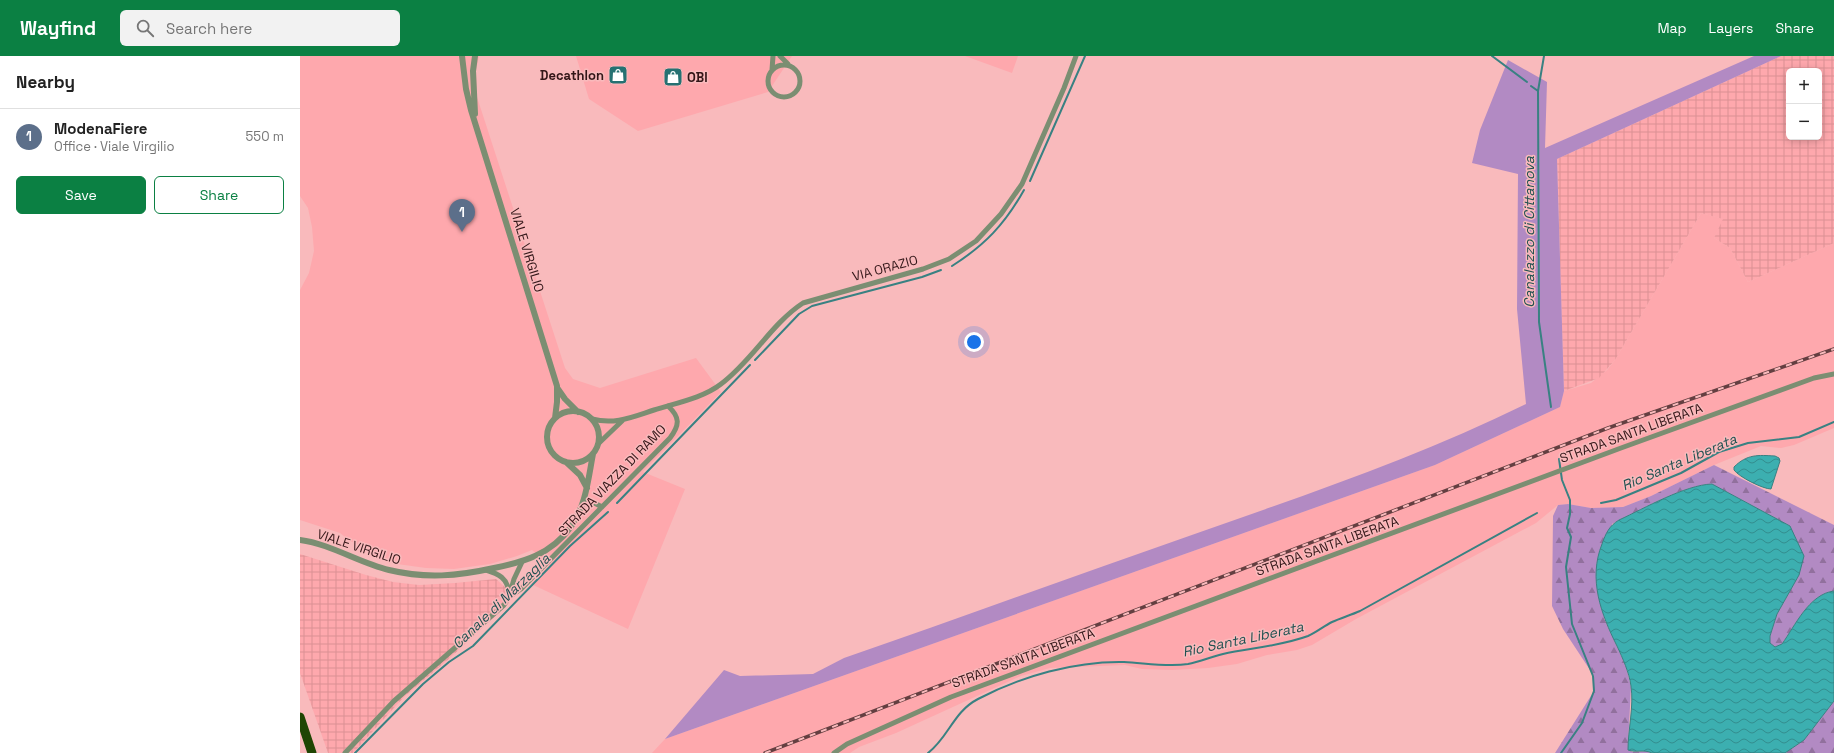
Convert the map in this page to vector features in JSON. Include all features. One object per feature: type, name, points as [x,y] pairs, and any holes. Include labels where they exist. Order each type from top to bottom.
[{"type":"highway","points":[[300,717],[312,753]]},
{"type":"street","name":"VIALE VIRGILIO","points":[[462,56],[466,89],[475,122],[557,386],[565,399],[578,412]]},
{"type":"street","name":"VIALE VIRGILIO","points":[[475,56],[473,71],[475,122]]},
{"type":"street","points":[[773,56],[772,70],[768,79],[771,90],[781,97],[790,97],[797,92],[801,80],[799,72],[780,56]]},
{"type":"street","name":"VIA ORAZIO","points":[[592,419],[606,422],[623,421],[706,392],[720,385],[788,315],[803,303],[923,270],[949,259],[976,241],[1001,214],[1022,184],[1064,88],[1076,56]]},
{"type":"street","points":[[772,70],[780,65],[789,65]]},
{"type":"street","name":"STRADA SANTA LIBERATA","points":[[834,753],[847,744],[951,697],[1568,467],[1827,374],[1834,374]]},
{"type":"street","name":"VIALE VIRGILIO","points":[[556,418],[557,386]]},
{"type":"street","name":"STRADA VIAZZA DI RAMO","points":[[509,596],[520,589],[670,438],[677,429],[677,417],[668,406]]},
{"type":"street","points":[[565,462],[577,463],[589,458],[593,454],[598,444],[599,433],[592,419],[578,412],[566,412],[556,418],[550,426],[548,441],[554,454],[580,475],[587,488]]},
{"type":"street","name":"VIA ORAZIO","points":[[598,444],[623,421]]},
{"type":"street","name":"VIALE VIRGILIO","points":[[300,540],[325,546],[379,567],[410,574],[454,576],[522,562],[544,553],[560,539],[575,521],[585,498],[593,454]]},
{"type":"street","points":[[585,498],[602,507]]},
{"type":"street","name":"STRADA VIAZZA DI RAMO","points":[[345,753],[394,701],[504,605],[522,562]]},
{"type":"street","points":[[486,570],[496,573],[504,578],[507,583],[509,596]]},
{"type":"shaded area","points":[[300,56],[479,56],[476,71],[477,97],[565,368],[573,379],[600,388],[696,358],[721,392],[643,472],[685,489],[628,629],[531,584],[549,565],[532,550],[490,564],[454,569],[426,568],[397,564],[350,541],[340,533],[300,520],[300,290],[309,273],[314,251],[312,227],[308,208],[300,196]]},
{"type":"shaded area","points":[[576,56],[792,56],[768,92],[638,131],[589,99]]},
{"type":"shaded area","points":[[965,56],[1018,56],[1012,73]]},
{"type":"shaded area","points":[[1781,56],[1834,56],[1834,243],[1748,282],[1730,248],[1714,238],[1723,219],[1701,213],[1615,360],[1599,378],[1564,391],[1557,159]]},
{"type":"shaded area","points":[[1701,213],[1724,219],[1714,238],[1730,248],[1748,282],[1834,243],[1834,428],[1794,445],[1781,448],[1761,446],[1714,465],[1651,496],[1623,507],[1591,508],[1568,504],[1558,505],[1536,523],[1356,619],[1312,645],[1297,650],[1267,655],[1237,664],[1208,668],[1172,670],[1142,669],[1125,665],[1050,668],[1021,676],[896,733],[859,747],[850,753],[652,753],[665,739],[1435,465],[1560,407],[1564,391],[1591,383],[1607,370],[1615,360]]},
{"type":"shaded area","points":[[300,554],[393,582],[419,585],[496,579],[506,588],[509,603],[451,657],[404,697],[353,753],[328,753],[300,673]]},
{"type":"green space","points":[[1754,56],[1781,56],[1557,159],[1564,391],[1560,407],[1435,465],[665,739],[724,670],[740,676],[813,674],[844,658],[1360,475],[1402,459],[1526,404],[1517,309],[1518,174],[1472,163],[1480,130],[1508,60],[1547,82],[1545,148]]},
{"type":"green space","points":[[1714,465],[1834,525],[1834,591],[1825,593],[1810,604],[1782,644],[1775,647],[1770,643],[1770,636],[1777,614],[1799,575],[1790,526],[1712,484],[1689,488],[1612,524],[1604,618],[1626,666],[1631,687],[1628,746],[1632,752],[1648,751],[1652,753],[1555,753],[1594,691],[1594,676],[1563,629],[1552,606],[1553,516],[1558,505],[1568,504],[1591,508],[1623,507],[1651,496]]},
{"type":"green space","points":[[1834,701],[1834,753],[1785,753],[1804,740]]},
{"type":"water","points":[[1753,456],[1775,456],[1779,458],[1780,461],[1771,489],[1751,482],[1734,470],[1734,467],[1739,463]]},
{"type":"water","points":[[1712,484],[1790,526],[1804,556],[1799,575],[1777,614],[1770,636],[1770,643],[1775,647],[1782,644],[1810,604],[1825,593],[1834,591],[1834,701],[1804,740],[1785,753],[1652,753],[1646,751],[1628,750],[1632,702],[1631,686],[1626,666],[1606,621],[1598,596],[1596,570],[1602,544],[1608,530],[1619,520],[1690,488]]},
{"type":"waterway","name":"Canale di Marzaglia","points":[[1030,181],[1085,56]]},
{"type":"waterway","points":[[1492,56],[1527,82]]},
{"type":"waterway","name":"Canalazzo di Cittanova","points":[[1544,56],[1538,91],[1539,322],[1551,407]]},
{"type":"waterway","name":"Canalazzo di Cittanova","points":[[1531,86],[1538,91]]},
{"type":"waterway","name":"Canale di Marzaglia","points":[[952,266],[984,242],[993,233],[1002,223],[1024,190]]},
{"type":"waterway","name":"Canale di Marzaglia","points":[[755,360],[799,314],[812,306],[922,277],[941,270]]},
{"type":"waterway","name":"Canale di Marzaglia","points":[[617,503],[750,365]]},
{"type":"waterway","name":"Rio Santa Liberata","points":[[1601,503],[1616,500],[1681,473],[1719,452],[1748,443],[1799,437],[1834,422]]},
{"type":"waterway","name":"Canalazzo di Cittanova","points":[[1559,459],[1562,480],[1570,500],[1570,514],[1567,528],[1571,537],[1566,567],[1572,624],[1593,676],[1594,691],[1582,723],[1561,753]]},
{"type":"waterway","name":"Canale di Marzaglia","points":[[355,753],[423,684],[449,662],[473,646],[570,546],[608,512]]},
{"type":"waterway","name":"Rio Santa Liberata","points":[[928,753],[935,747],[957,718],[970,704],[1012,683],[1068,667],[1105,662],[1164,665],[1188,664],[1223,654],[1277,645],[1308,636],[1332,622],[1360,611],[1537,513]]},
{"type":"railway","points":[[765,753],[1608,428],[1834,349]]},
{"type":"place","name":"Decathlon","points":[[618,75]]},
{"type":"place","name":"OBI","points":[[673,77]]},
{"type":"place","name":"ModenaFiere","points":[[462,232]]}]
